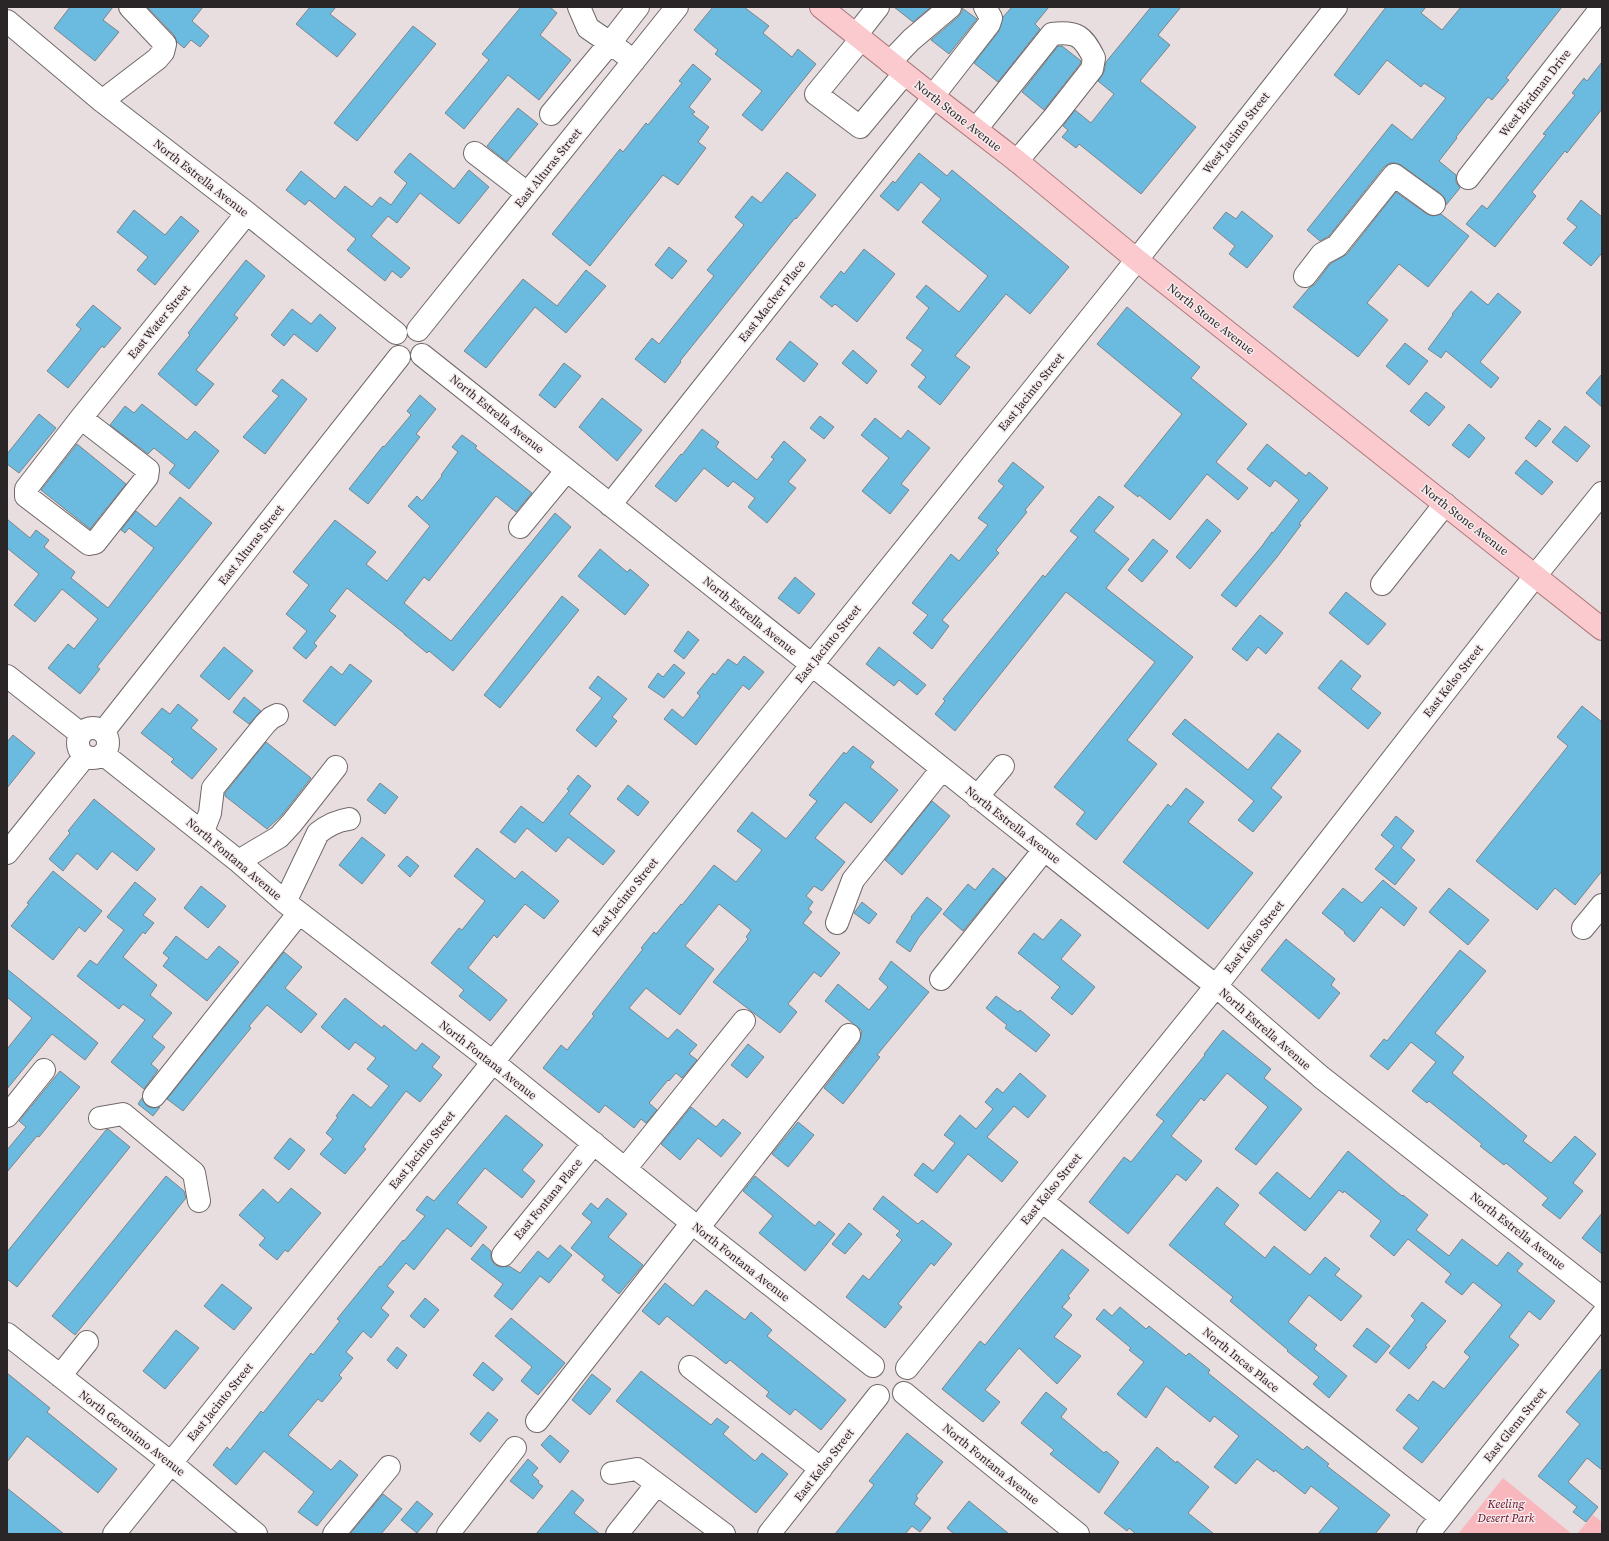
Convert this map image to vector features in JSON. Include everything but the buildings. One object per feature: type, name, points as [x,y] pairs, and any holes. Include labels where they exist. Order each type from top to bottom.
[{"type":"main road","name":"North Stone Avenue","points":[[821,7],[933,97],[1016,161],[1137,260],[1602,628]]},
{"type":"street","points":[[102,101],[157,59],[163,52],[165,44],[130,7]]},
{"type":"street","points":[[580,7],[588,28],[634,61]]},
{"type":"street","points":[[551,114],[638,7]]},
{"type":"street","name":"East Alturas Street","points":[[418,330],[677,7]]},
{"type":"street","points":[[878,7],[816,94],[860,127],[897,68],[911,40],[950,7]]},
{"type":"street","name":"East MacIver Place","points":[[610,505],[989,24],[991,18],[985,7]]},
{"type":"street","name":"West Jacinto Street","points":[[1137,260],[1336,7]]},
{"type":"street","name":"West Birdman Drive","points":[[1468,178],[1602,7]]},
{"type":"street","name":"North Estrella Avenue","points":[[7,21],[102,101],[247,213],[396,333]]},
{"type":"street","points":[[976,129],[1052,34],[1067,32],[1076,35],[1087,44],[1094,58],[1092,69],[1016,161]]},
{"type":"street","points":[[475,153],[528,193]]},
{"type":"street","points":[[1305,276],[1322,254],[1337,246],[1394,175],[1434,204]]},
{"type":"street","name":"East Water Street","points":[[76,424],[148,470],[147,477],[95,543],[89,544],[26,496],[26,489],[76,424],[247,213]]},
{"type":"street","name":"East Jacinto Street","points":[[114,1534],[1137,260]]},
{"type":"street","points":[[409,327],[418,330],[425,339],[425,350],[422,355],[408,361],[399,357],[395,353],[393,343],[396,333],[409,327]]},
{"type":"street","name":"North Estrella Avenue","points":[[422,355],[1216,986],[1321,1077],[1602,1298]]},
{"type":"street","name":"East Alturas Street","points":[[103,732],[399,357]]},
{"type":"street","points":[[520,527],[567,470]]},
{"type":"street","name":"East Kelso Street","points":[[907,1368],[1216,986],[1535,576],[1602,494]]},
{"type":"street","points":[[1382,584],[1445,504]]},
{"type":"street","points":[[7,676],[81,734]]},
{"type":"street","points":[[200,831],[205,826],[210,813],[213,788],[265,724],[277,715]]},
{"type":"street","points":[[7,853],[94,755],[106,750],[108,741],[103,732],[93,728],[88,729],[81,734],[78,740],[78,746],[79,751],[94,755]]},
{"type":"street","name":"North Fontana Avenue","points":[[94,755],[200,831],[292,908],[492,1062],[695,1226],[873,1366]]},
{"type":"street","points":[[977,797],[1003,766]]},
{"type":"street","points":[[240,863],[247,856],[279,837],[336,768]]},
{"type":"street","points":[[837,923],[853,880],[942,769]]},
{"type":"street","points":[[154,1096],[292,908],[318,833],[325,827],[336,822],[349,819]]},
{"type":"street","points":[[941,979],[1044,850]]},
{"type":"street","points":[[1583,928],[1602,905]]},
{"type":"street","points":[[625,1169],[744,1021]]},
{"type":"street","points":[[537,1421],[849,1036]]},
{"type":"street","points":[[7,1116],[44,1070]]},
{"type":"street","points":[[100,1118],[123,1114],[194,1172],[199,1201]]},
{"type":"street","name":"East Fontana Place","points":[[503,1255],[594,1143]]},
{"type":"street","name":"North Incas Place","points":[[1042,1201],[1441,1517]]},
{"type":"street","name":"East Glenn Street","points":[[1428,1534],[1602,1315]]},
{"type":"street","name":"North Geronimo Avenue","points":[[8,1337],[171,1463],[256,1534]]},
{"type":"street","points":[[60,1376],[88,1342]]},
{"type":"street","points":[[882,1359],[896,1359],[907,1368],[910,1381],[908,1388],[904,1393],[893,1400],[887,1400],[878,1396],[871,1389],[868,1382],[868,1375],[873,1366],[882,1359]]},
{"type":"street","points":[[690,1367],[821,1469]]},
{"type":"street","name":"North Fontana Avenue","points":[[904,1393],[1078,1534]]},
{"type":"street","name":"East Kelso Street","points":[[770,1534],[878,1396]]},
{"type":"street","points":[[448,1534],[515,1448]]},
{"type":"street","points":[[334,1534],[389,1467]]},
{"type":"street","points":[[612,1473],[637,1469],[724,1534]]},
{"type":"street","points":[[617,1534],[657,1484]]},
{"type":"green space","name":"Keeling Desert Park","points":[[1503,1478],[1572,1534],[1458,1534]]},
{"type":"green space","points":[[1593,1515],[1602,1522],[1602,1534],[1577,1534]]}]
